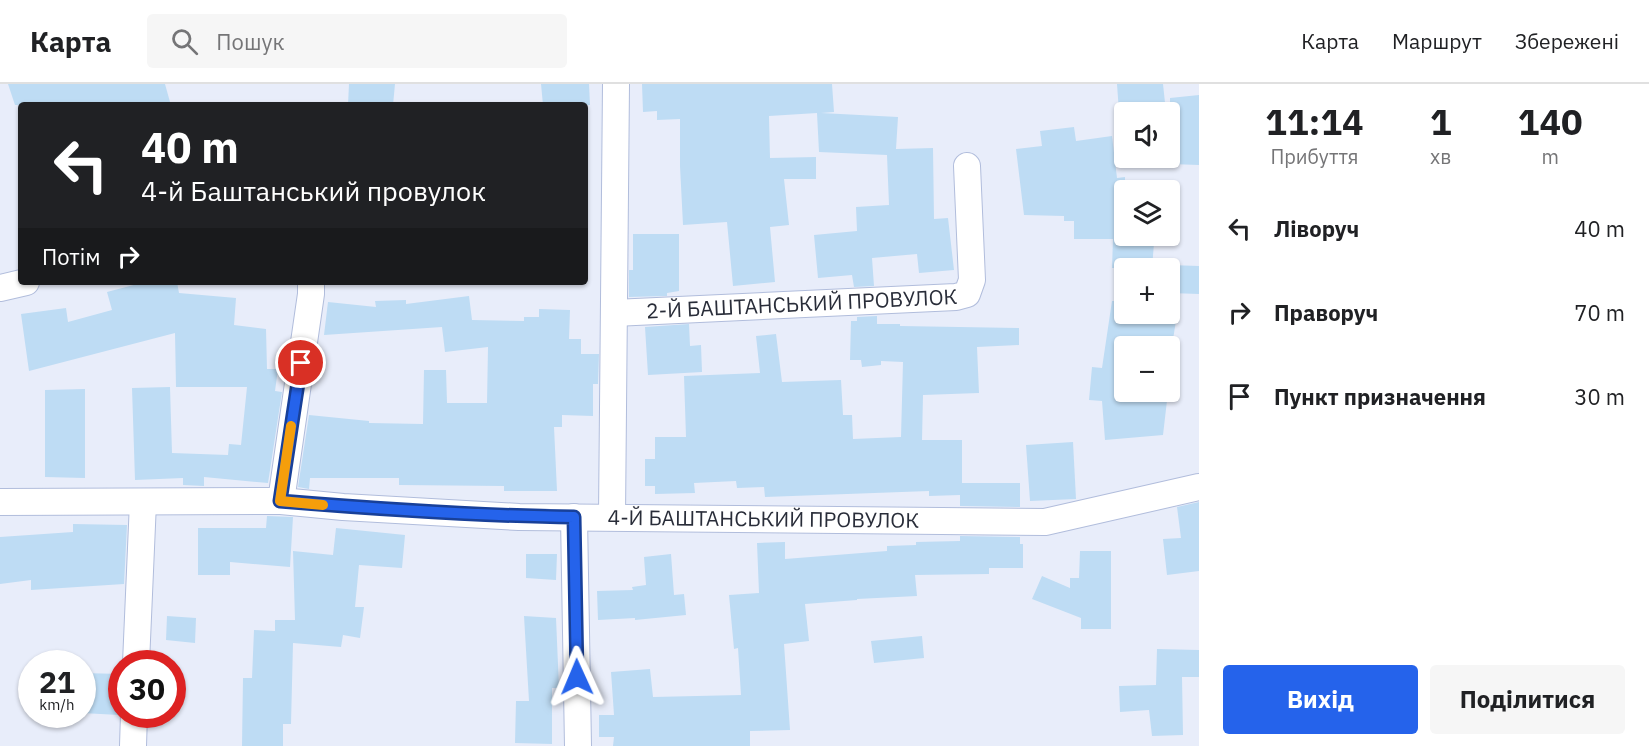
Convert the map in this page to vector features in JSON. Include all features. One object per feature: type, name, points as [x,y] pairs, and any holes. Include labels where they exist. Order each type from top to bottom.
[{"type":"street","name":"2-Й БАШТАНСЬКИЙ ПРОВУЛОК","points":[[612,517],[616,84]]},
{"type":"street","name":"2-Й БАШТАНСЬКИЙ ПРОВУЛОК","points":[[614,313],[956,297],[967,294],[972,280],[967,166]]},
{"type":"street","points":[[0,288],[18,284]]},
{"type":"street","points":[[280,501],[311,285]]},
{"type":"street","name":"4-Й БАШТАНСЬКИЙ ПРОВУЛОК","points":[[0,502],[280,501],[343,507],[519,516],[1045,522],[1199,487]]},
{"type":"street","points":[[136,650],[142,502]]},
{"type":"street","points":[[574,517],[578,746]]},
{"type":"street","points":[[133,746],[134,728]]},
{"type":"building","points":[[8,84],[165,84],[170,102],[18,102],[18,105],[15,105]]},
{"type":"building","points":[[349,84],[395,84],[393,102],[348,102]]},
{"type":"building","points":[[541,84],[589,84],[590,105],[588,102],[543,102]]},
{"type":"building","points":[[642,84],[832,84],[834,112],[821,113],[898,117],[896,149],[933,148],[934,219],[948,218],[954,270],[919,273],[917,254],[872,258],[874,286],[854,287],[852,275],[818,278],[814,235],[857,231],[856,207],[889,205],[887,155],[819,152],[817,113],[769,116],[770,158],[816,157],[816,179],[784,179],[789,225],[770,227],[775,282],[733,286],[727,222],[683,225],[680,119],[657,120],[657,111],[643,112]]},
{"type":"building","points":[[1117,84],[1163,84],[1165,102],[1118,102]]},
{"type":"building","points":[[1199,95],[1199,165],[1180,164],[1180,102],[1170,102],[1170,98]]},
{"type":"building","points":[[1074,127],[1076,141],[1112,136],[1117,178],[1125,177],[1125,180],[1114,180],[1114,246],[1154,246],[1153,258],[1114,258],[1114,268],[1112,268],[1113,239],[1074,239],[1074,221],[1064,221],[1064,216],[1024,215],[1016,149],[1042,146],[1040,131]]},
{"type":"building","points":[[633,234],[679,234],[679,291],[667,293],[667,296],[629,297],[629,270],[633,270]]},
{"type":"building","points":[[1180,265],[1199,266],[1199,294],[1180,293]]},
{"type":"building","points":[[134,285],[178,285],[179,293],[236,298],[234,325],[266,329],[267,369],[278,369],[275,391],[282,392],[268,483],[204,477],[204,486],[183,485],[183,478],[135,480],[132,388],[170,387],[172,453],[228,455],[229,444],[241,445],[247,387],[176,387],[175,333],[29,371],[21,314],[66,308],[68,322],[112,310],[107,292]]},
{"type":"building","points":[[469,296],[472,320],[524,321],[524,317],[539,317],[539,309],[570,310],[569,339],[581,339],[581,354],[599,354],[598,384],[593,384],[593,416],[562,415],[562,427],[554,427],[557,491],[504,491],[504,486],[399,485],[399,478],[310,478],[309,489],[298,487],[309,415],[369,421],[369,423],[423,424],[424,370],[446,370],[447,403],[487,403],[488,347],[445,352],[442,327],[324,335],[328,302],[376,307],[375,301],[406,300],[406,304]]},
{"type":"building","points":[[1112,301],[1114,301],[1114,324],[1175,324],[1174,336],[1114,336],[1114,402],[1167,402],[1163,435],[1105,440],[1102,401],[1089,400],[1092,367],[1102,368]]},
{"type":"building","points":[[877,316],[877,324],[900,324],[900,326],[1019,328],[1019,345],[977,347],[979,393],[923,395],[922,440],[962,440],[962,483],[1020,483],[1020,507],[960,506],[960,495],[929,496],[929,491],[765,497],[764,487],[737,488],[736,481],[694,483],[695,493],[655,494],[655,486],[645,486],[645,459],[655,459],[655,437],[686,437],[684,376],[760,373],[756,336],[776,334],[782,382],[841,380],[843,415],[852,415],[853,439],[901,437],[903,362],[881,361],[881,365],[862,367],[861,360],[850,360],[851,321],[857,321],[857,317]]},
{"type":"building","points":[[689,324],[690,346],[701,345],[702,372],[648,375],[645,327]]},
{"type":"building","points":[[85,389],[85,478],[45,477],[45,390]]},
{"type":"building","points":[[1073,442],[1076,499],[1030,501],[1026,445]]},
{"type":"building","points":[[1199,502],[1199,571],[1167,575],[1163,539],[1181,538],[1177,507]]},
{"type":"building","points":[[267,516],[293,517],[290,567],[230,562],[230,575],[198,575],[198,528],[266,528]]},
{"type":"building","points":[[73,524],[127,525],[124,584],[31,590],[31,580],[0,584],[0,537],[73,532]]},
{"type":"building","points":[[336,528],[405,535],[402,568],[359,565],[355,607],[364,607],[360,638],[343,635],[341,647],[293,643],[291,724],[283,724],[283,746],[242,746],[243,678],[252,678],[254,630],[275,631],[275,620],[295,620],[293,551],[333,555]]},
{"type":"building","points":[[960,536],[1020,537],[1020,544],[1023,544],[1023,568],[989,568],[989,574],[915,575],[917,596],[805,604],[809,641],[784,644],[790,730],[750,731],[750,746],[613,746],[614,737],[599,737],[599,715],[614,715],[611,672],[650,669],[653,697],[741,695],[738,648],[734,649],[729,595],[759,593],[757,543],[785,542],[785,559],[887,551],[887,546],[916,545],[916,542],[960,541]]},
{"type":"building","points":[[1080,551],[1111,551],[1111,629],[1081,629],[1081,618],[1032,599],[1042,576],[1070,588],[1070,578],[1079,578]]},
{"type":"building","points":[[526,554],[557,554],[556,580],[526,578]]},
{"type":"building","points":[[671,554],[674,595],[684,594],[686,615],[635,620],[635,618],[598,620],[597,591],[633,590],[632,587],[646,585],[644,557]]},
{"type":"building","points":[[167,616],[196,618],[195,643],[166,640]]},
{"type":"building","points":[[524,616],[556,618],[559,688],[552,688],[552,744],[515,743],[516,701],[529,701]]},
{"type":"building","points":[[922,636],[924,658],[874,663],[871,641]]},
{"type":"building","points":[[1157,649],[1199,650],[1199,677],[1182,677],[1183,735],[1152,736],[1149,710],[1120,712],[1119,686],[1156,685]]},
{"type":"building","points":[[96,673],[108,674],[108,714],[96,714]]},
{"type":"slow traffic","points":[[291,426],[280,501],[323,505]]},
{"type":"route","points":[[301,363],[280,501],[430,512],[574,517],[577,677]]}]
